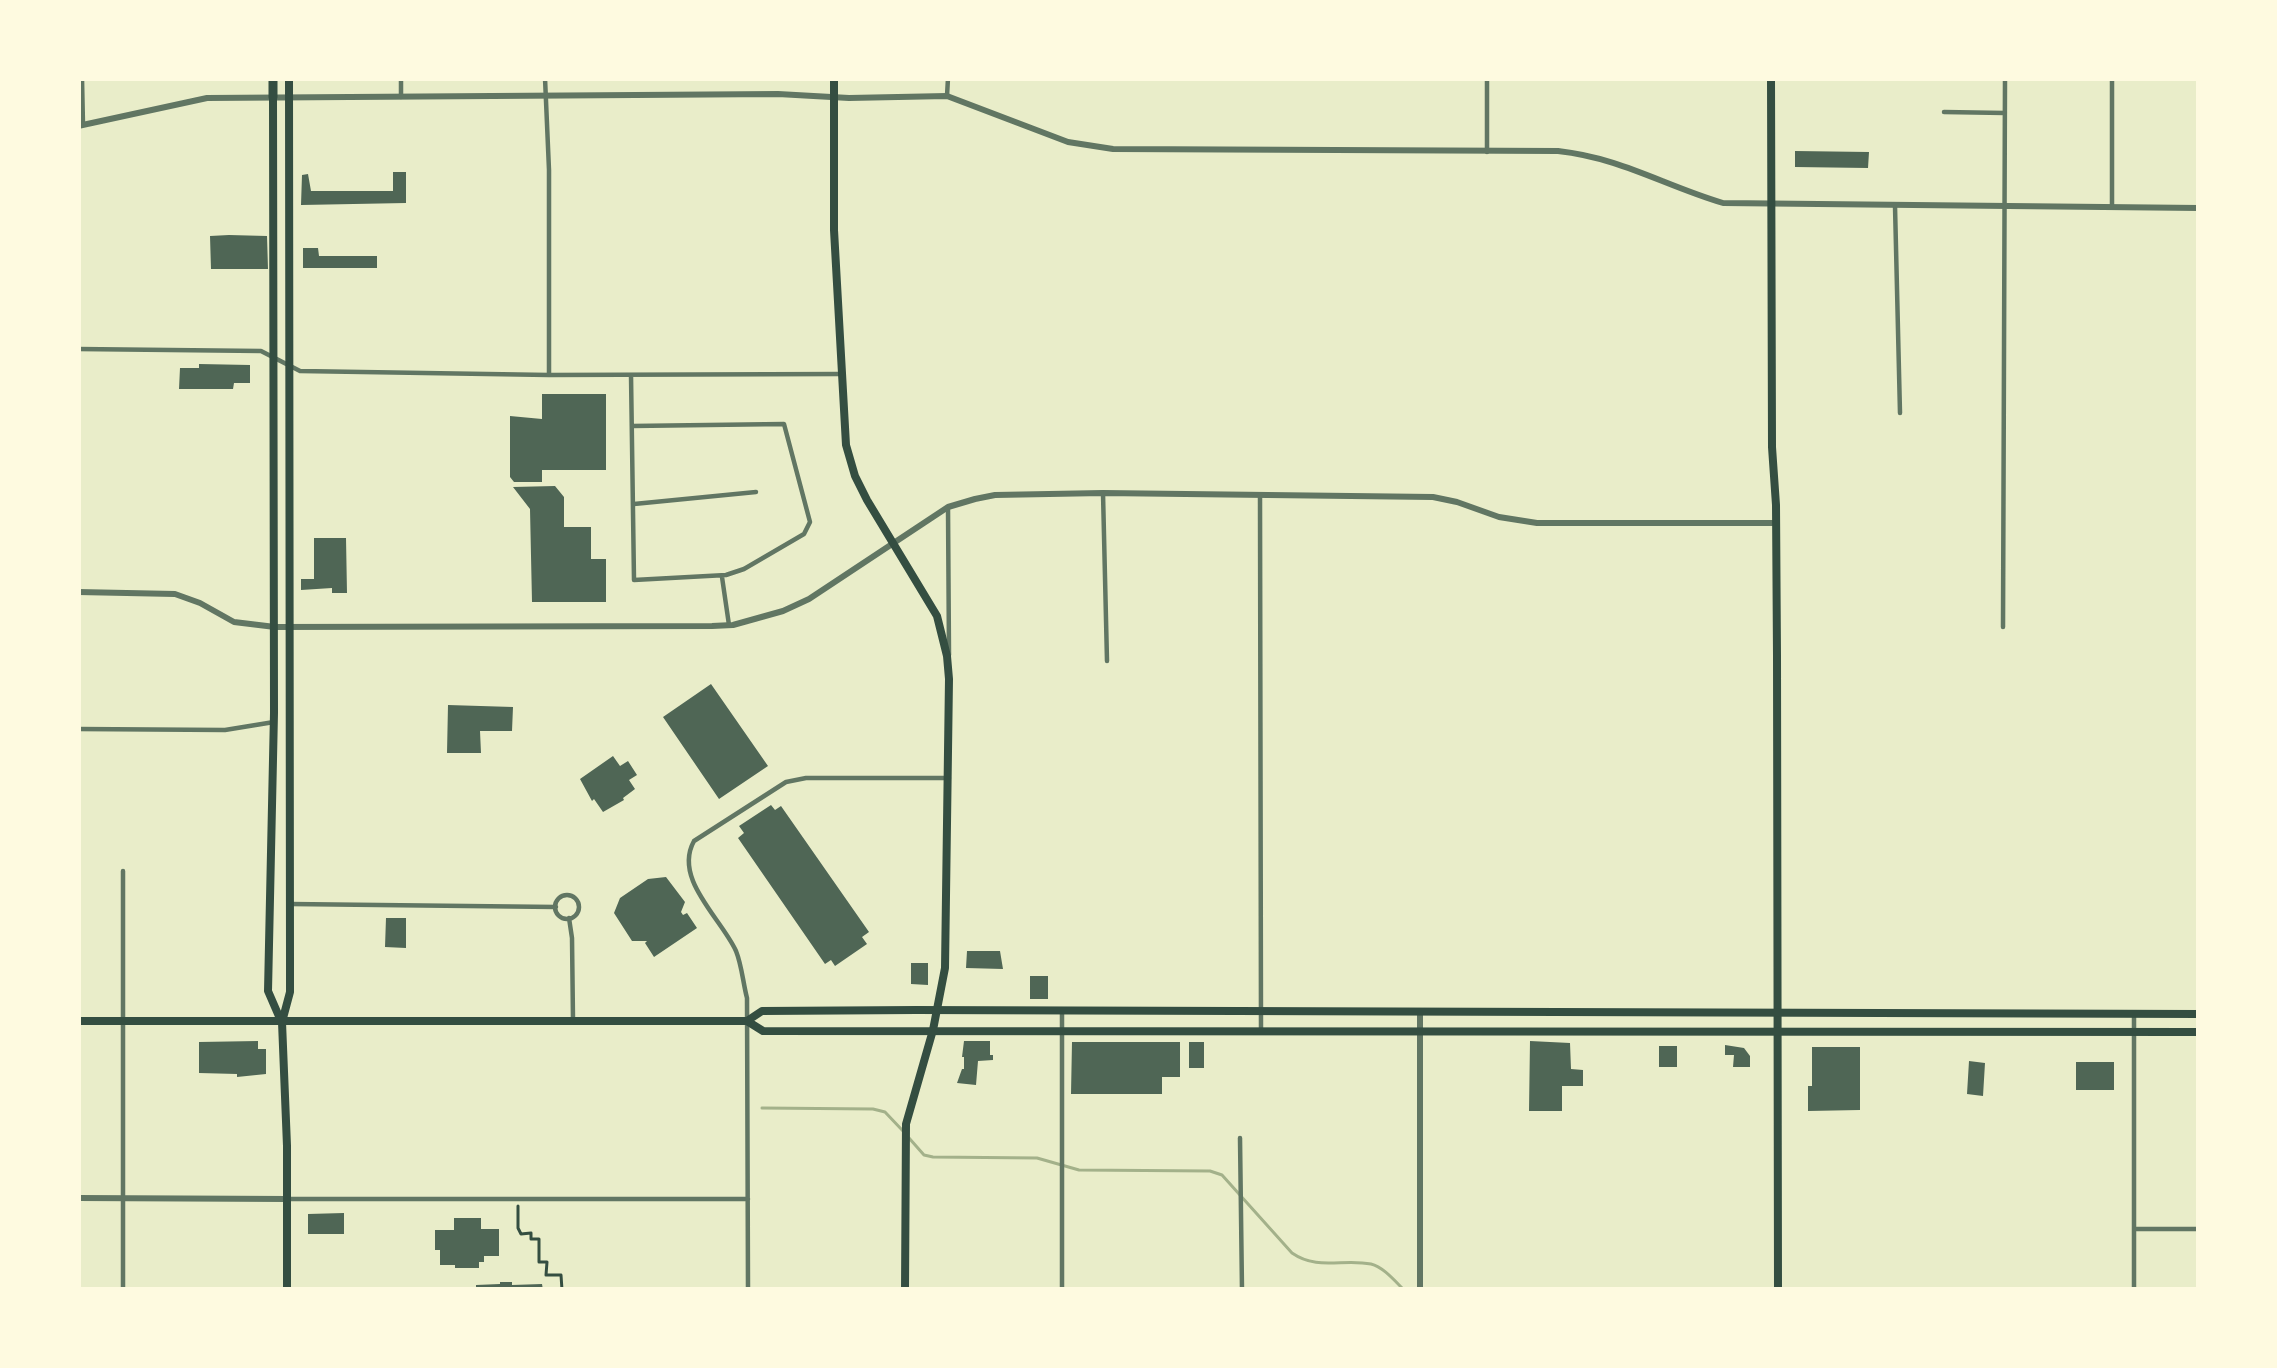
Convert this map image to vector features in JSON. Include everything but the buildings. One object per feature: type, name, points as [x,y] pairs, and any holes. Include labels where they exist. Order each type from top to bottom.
[{"type":"highway","points":[[273,78],[273,97]]},
{"type":"main road","points":[[287,1290],[282,1022],[290,992],[289,78]]},
{"type":"main road","points":[[834,78],[834,230],[846,445],[855,476],[937,616],[949,679],[945,968],[906,1124],[905,1290]]},
{"type":"main road","points":[[1771,78],[1778,1290]]},
{"type":"main road","points":[[273,97],[275,627],[268,991],[282,1022]]},
{"type":"main road","points":[[271,788],[289,789]]},
{"type":"main road","points":[[270,879],[277,897],[290,904]]},
{"type":"main road","points":[[747,1021],[762,1011],[938,1010],[2199,1013]]},
{"type":"main road","points":[[1535,1012],[1535,1032]]},
{"type":"main road","points":[[78,1021],[747,1021],[763,1031],[2199,1032]]},
{"type":"street","points":[[82,78],[81,126],[207,98],[947,96],[1068,142],[1113,149],[1558,151],[1631,166],[1681,190],[1723,203],[2199,208]]},
{"type":"street","points":[[401,78],[401,97]]},
{"type":"street","points":[[545,78],[549,375]]},
{"type":"street","points":[[947,96],[948,78]]},
{"type":"street","points":[[1487,78],[1487,152]]},
{"type":"street","points":[[2003,627],[2005,78]]},
{"type":"street","points":[[2112,78],[2112,207]]},
{"type":"street","points":[[1944,112],[2005,113]]},
{"type":"street","points":[[1895,206],[1900,413]]},
{"type":"street","points":[[78,349],[261,351],[300,371],[841,374]]},
{"type":"street","points":[[631,375],[634,580],[722,576],[744,569],[805,534],[810,522],[784,424],[632,426]]},
{"type":"street","points":[[634,505],[756,492]]},
{"type":"street","points":[[1103,493],[1107,661]]},
{"type":"street","points":[[1260,494],[1262,1030]]},
{"type":"street","points":[[78,592],[176,594],[235,622],[275,627],[729,625],[796,605],[948,507],[995,496],[1432,497],[1537,523],[1776,523]]},
{"type":"street","points":[[948,507],[949,679]]},
{"type":"street","points":[[722,576],[729,625]]},
{"type":"street","points":[[78,730],[225,730],[274,722]]},
{"type":"street","points":[[748,1290],[747,998],[737,954],[688,869],[688,851],[694,842],[786,782],[949,778]]},
{"type":"street","points":[[123,872],[123,1290]]},
{"type":"street","points":[[568,895],[579,908],[569,918],[556,908],[568,895]]},
{"type":"street","points":[[290,904],[556,908]]},
{"type":"street","points":[[569,918],[573,1021]]},
{"type":"street","points":[[1062,1011],[1062,1290]]},
{"type":"street","points":[[1420,1011],[1420,1290]]},
{"type":"street","points":[[2134,1014],[2134,1290]]},
{"type":"street","points":[[1240,1138],[1242,1290]]},
{"type":"street","points":[[78,1198],[748,1199]]},
{"type":"street","points":[[2134,1229],[2199,1229]]},
{"type":"path","points":[[518,1198],[518,1228],[521,1234],[531,1233],[531,1239],[539,1239],[539,1262],[547,1262],[546,1275],[561,1276],[562,1290]]},
{"type":"waterway","points":[[762,1108],[873,1109],[885,1112],[903,1131]]},
{"type":"waterway","points":[[909,1138],[924,1155],[933,1157],[1037,1158],[1079,1170],[1210,1171],[1222,1175],[1292,1253],[1321,1263],[1371,1264],[1403,1289]]}]
